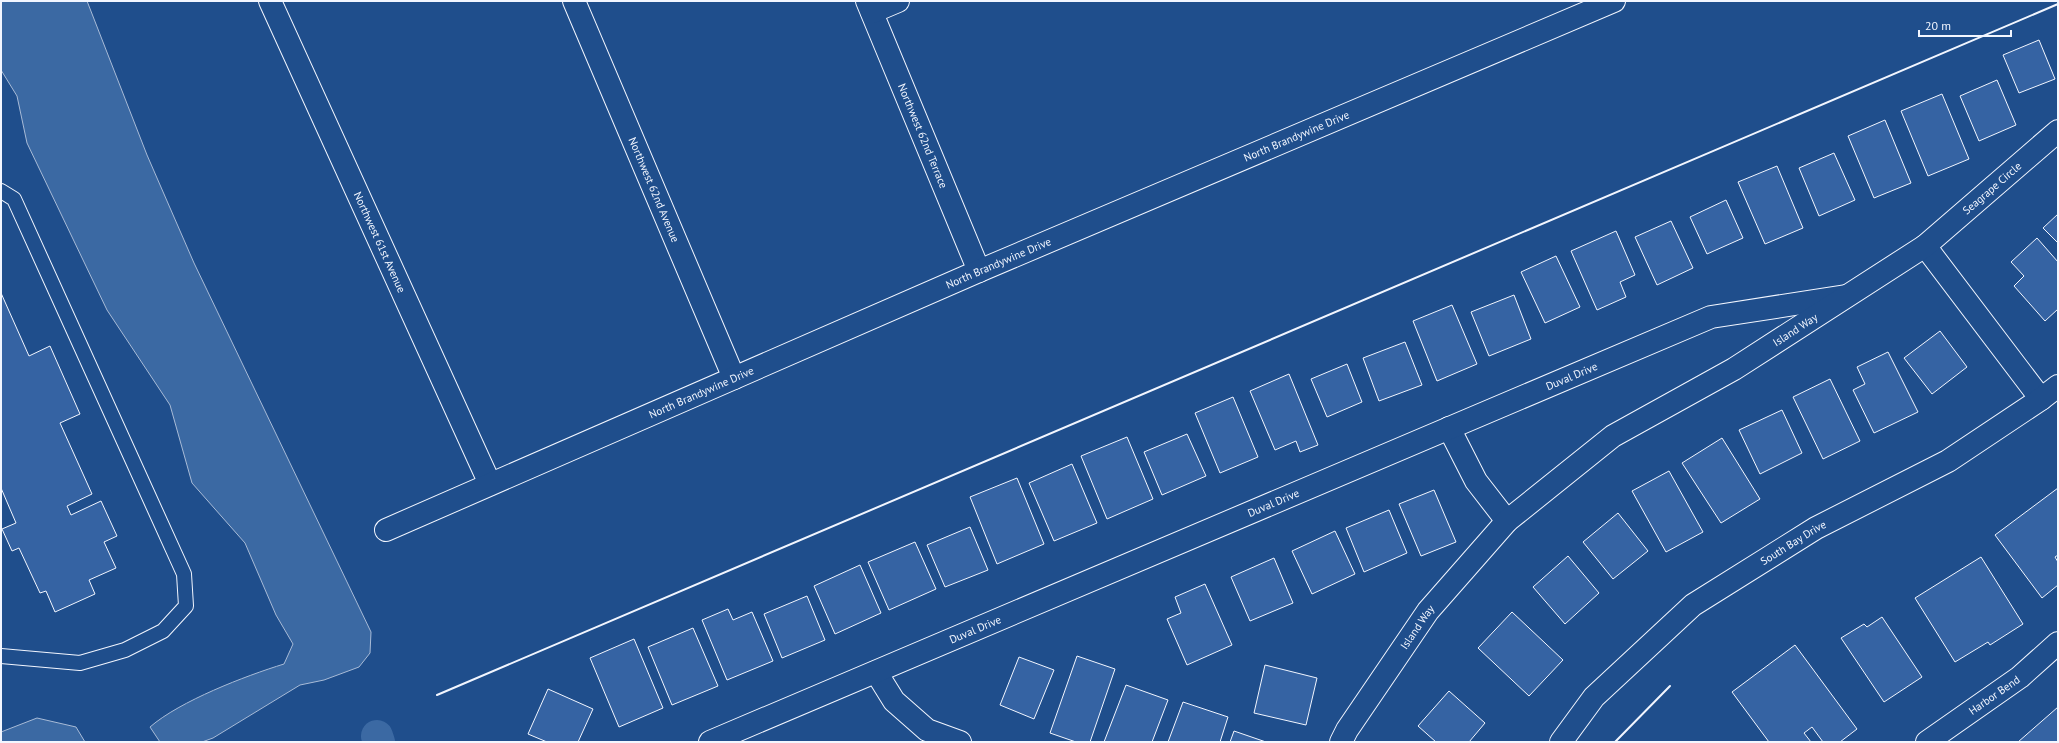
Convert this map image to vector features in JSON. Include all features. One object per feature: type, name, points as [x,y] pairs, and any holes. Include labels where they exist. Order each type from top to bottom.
[{"type":"street","name":"Northwest 61st Avenue","points":[[270,1],[490,484]]},
{"type":"street","name":"Northwest 62nd Avenue","points":[[574,1],[734,378]]},
{"type":"street","points":[[869,7],[898,1]]},
{"type":"street","name":"North Brandywine Drive","points":[[386,530],[1584,7],[1614,1]]},
{"type":"street","name":"Northwest 62nd Terrace","points":[[869,7],[979,271]]},
{"type":"street","name":"Seagrape Circle","points":[[1925,246],[2058,131]]},
{"type":"street","points":[[1925,246],[2041,399]]},
{"type":"street","name":"Island Way","points":[[1341,742],[1347,730],[1428,611],[1507,521],[1613,436],[1734,369],[1925,246]]},
{"type":"street","name":"Duval Drive","points":[[710,742],[1711,317],[1846,296]]},
{"type":"street","name":"South Bay Drive","points":[[1561,742],[1594,697],[1693,604],[1816,528],[1948,461],[2058,386]]},
{"type":"street","points":[[1449,428],[1476,481],[1507,521]]},
{"type":"street","name":"Harbor Bend","points":[[1927,742],[2020,677],[2058,643]]},
{"type":"street","points":[[876,672],[894,701],[927,730],[960,742]]},
{"type":"lane","points":[[1,191],[14,199],[184,574],[186,606],[163,630],[125,650],[80,662],[1,656]]},
{"type":"water","points":[[1,1],[87,1],[147,155],[194,263],[371,632],[370,653],[359,667],[324,680],[300,685],[213,738],[202,742],[160,742],[150,727],[178,708],[214,690],[232,682],[284,664],[293,644],[276,615],[245,543],[192,483],[170,405],[107,310],[27,143],[17,96],[1,70]]},
{"type":"water","points":[[37,718],[76,727],[85,742],[1,742],[1,732]]},
{"type":"building","points":[[2039,40],[2055,79],[2019,93],[2003,55]]},
{"type":"building","points":[[1997,80],[2016,125],[1979,141],[1960,96]]},
{"type":"building","points":[[1942,94],[1969,159],[1928,176],[1901,111]]},
{"type":"building","points":[[1885,120],[1911,183],[1874,198],[1848,136]]},
{"type":"building","points":[[1834,153],[1855,200],[1819,216],[1799,168]]},
{"type":"building","points":[[1777,166],[1803,228],[1765,244],[1738,182]]},
{"type":"building","points":[[1726,200],[1743,238],[1707,254],[1690,217]]},
{"type":"building","points":[[2058,214],[2058,243],[2043,228]]},
{"type":"building","points":[[1671,221],[1693,268],[1657,285],[1635,237]]},
{"type":"building","points":[[1616,231],[1635,275],[1620,282],[1626,297],[1597,310],[1571,251]]},
{"type":"building","points":[[2037,238],[2058,262],[2058,309],[2045,321],[2014,286],[2024,276],[2011,262]]},
{"type":"building","points":[[1556,256],[1580,307],[1545,323],[1521,272]]},
{"type":"building","points":[[1,293],[29,356],[50,346],[80,414],[60,423],[92,494],[67,506],[71,515],[101,501],[117,536],[104,542],[116,568],[89,580],[95,594],[55,612],[46,591],[40,593],[19,548],[12,551],[2,529],[16,523],[1,488]]},
{"type":"building","points":[[1514,295],[1531,339],[1489,356],[1471,312]]},
{"type":"building","points":[[1452,305],[1477,364],[1437,381],[1413,321]]},
{"type":"building","points":[[1940,331],[1967,367],[1932,394],[1904,358]]},
{"type":"building","points":[[1405,342],[1422,385],[1379,401],[1363,358]]},
{"type":"building","points":[[1888,352],[1918,412],[1874,433],[1853,390],[1865,384],[1857,367]]},
{"type":"building","points":[[1347,364],[1362,402],[1327,417],[1311,379]]},
{"type":"building","points":[[1289,374],[1318,445],[1300,452],[1296,441],[1275,450],[1250,391]]},
{"type":"building","points":[[1830,379],[1860,441],[1823,459],[1793,397]]},
{"type":"building","points":[[1233,397],[1258,457],[1220,473],[1195,413]]},
{"type":"building","points":[[1782,410],[1802,453],[1760,474],[1739,430]]},
{"type":"building","points":[[1187,434],[1206,476],[1162,495],[1144,452]]},
{"type":"building","points":[[1127,437],[1153,499],[1107,519],[1081,456]]},
{"type":"building","points":[[1722,438],[1760,499],[1721,523],[1682,463]]},
{"type":"building","points":[[1072,464],[1097,523],[1054,541],[1029,483]]},
{"type":"building","points":[[1669,471],[1703,532],[1666,552],[1632,491]]},
{"type":"building","points":[[1017,478],[1044,544],[997,564],[970,497]]},
{"type":"building","points":[[2058,488],[2058,555],[2055,557],[2058,562],[2058,585],[2042,598],[1995,535]]},
{"type":"building","points":[[1434,490],[1456,542],[1421,556],[1399,504]]},
{"type":"building","points":[[1389,510],[1407,553],[1364,572],[1346,528]]},
{"type":"building","points":[[1618,513],[1648,551],[1613,579],[1583,542]]},
{"type":"building","points":[[970,527],[988,570],[945,587],[927,545]]},
{"type":"building","points":[[1335,531],[1355,574],[1312,594],[1292,551]]},
{"type":"building","points":[[915,542],[936,589],[889,610],[868,562]]},
{"type":"building","points":[[1568,556],[1599,593],[1565,624],[1533,587]]},
{"type":"building","points":[[1981,557],[2023,624],[1990,645],[1988,642],[1955,662],[1915,598]]},
{"type":"building","points":[[1274,558],[1293,603],[1250,621],[1231,577]]},
{"type":"building","points":[[860,565],[881,613],[835,634],[814,586]]},
{"type":"building","points":[[1205,584],[1232,645],[1187,665],[1167,619],[1181,613],[1175,597]]},
{"type":"building","points":[[807,596],[825,640],[782,658],[764,614]]},
{"type":"building","points":[[728,609],[733,620],[752,612],[773,661],[727,680],[702,620]]},
{"type":"building","points":[[1512,612],[1563,660],[1529,696],[1478,648]]},
{"type":"building","points":[[1882,617],[1922,677],[1884,702],[1841,638],[1864,624],[1867,627]]},
{"type":"building","points":[[693,628],[718,686],[672,705],[648,647]]},
{"type":"building","points":[[634,639],[663,708],[619,727],[590,658]]},
{"type":"building","points":[[1795,645],[1857,729],[1840,742],[1823,742],[1812,727],[1804,733],[1811,742],[1769,742],[1732,692]]},
{"type":"building","points":[[1077,656],[1115,669],[1090,742],[1076,742],[1050,733]]},
{"type":"building","points":[[1019,657],[1054,670],[1034,719],[1000,705]]},
{"type":"building","points":[[1265,665],[1317,678],[1306,725],[1254,713]]},
{"type":"building","points":[[1126,685],[1168,700],[1152,742],[1104,742]]},
{"type":"building","points":[[548,689],[593,709],[578,742],[547,742],[528,734]]},
{"type":"building","points":[[1449,691],[1485,723],[1469,742],[1436,742],[1418,726]]},
{"type":"building","points":[[1183,702],[1228,717],[1220,742],[1168,742]]},
{"type":"building","points":[[2058,707],[2058,742],[2018,742]]},
{"type":"building","points":[[1234,731],[1266,742],[1230,742]]},
{"type":"waterway","points":[[377,736],[379,742]]},
{"type":"wall","points":[[437,695],[2058,4]]},
{"type":"wall","points":[[1615,742],[1670,686]]}]
